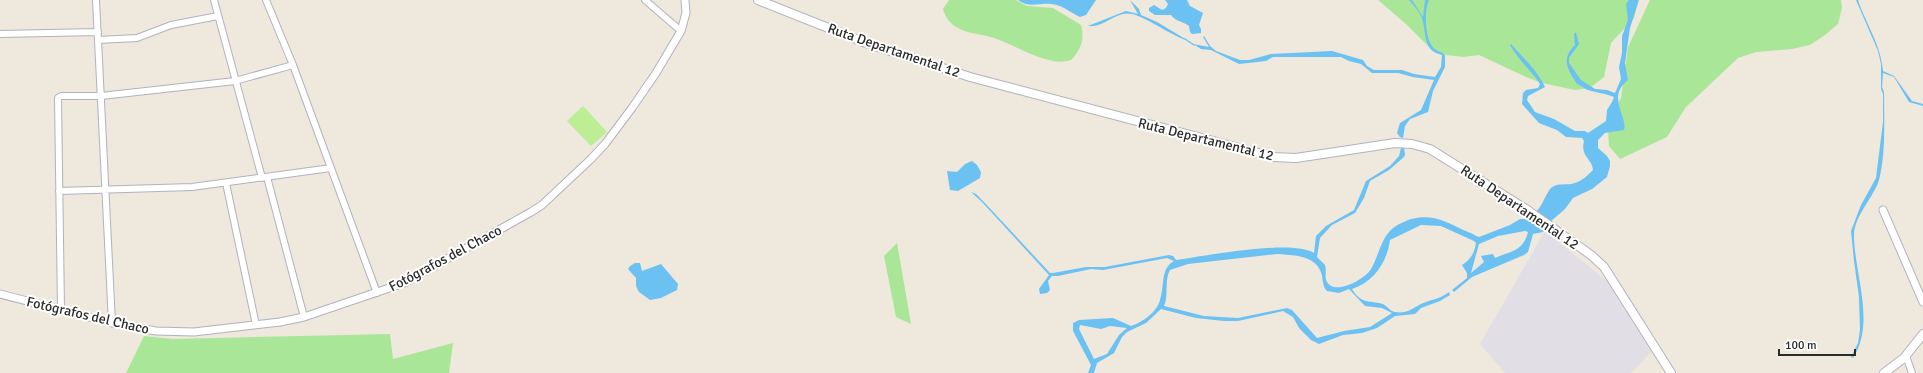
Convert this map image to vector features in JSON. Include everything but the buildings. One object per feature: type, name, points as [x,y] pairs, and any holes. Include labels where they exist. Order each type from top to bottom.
[{"type":"main road","name":"Ruta Departamental 12","points":[[758,0],[866,43],[970,77],[1273,157],[1296,158],[1395,143],[1412,144],[1430,149],[1444,156],[1529,211],[1591,255],[1604,267],[1671,373]]},
{"type":"main road","points":[[1884,373],[1906,356],[1923,334]]},
{"type":"street","points":[[96,0],[112,324]]},
{"type":"street","points":[[214,0],[235,82],[304,317]]},
{"type":"street","points":[[266,0],[293,65],[377,293]]},
{"type":"street","points":[[645,0],[681,31]]},
{"type":"street","name":"Fotógrafos del Chaco","points":[[0,294],[112,324],[156,331],[194,332],[256,325],[304,317],[377,293],[422,274],[542,205],[591,159],[605,144],[656,73],[681,31],[686,13],[685,0]]},
{"type":"street","points":[[98,40],[137,38],[171,25],[218,16]]},
{"type":"street","points":[[0,34],[98,32]]},
{"type":"street","points":[[61,310],[58,98],[61,96],[101,96],[235,82],[293,65]]},
{"type":"street","points":[[59,191],[192,187],[331,168]]},
{"type":"street","points":[[226,183],[256,325]]},
{"type":"street","points":[[1883,210],[1923,302]]},
{"type":"street","points":[[1906,356],[1912,373]]},
{"type":"shaded area","points":[[1545,231],[1607,281],[1651,352],[1631,373],[1505,373],[1480,344]]},
{"type":"green space","points":[[949,0],[1016,0],[1027,6],[1053,8],[1081,25],[1083,35],[1080,48],[1071,60],[1062,62],[1052,61],[1032,55],[1003,41],[966,32],[955,26],[945,15],[943,9]]},
{"type":"green space","points":[[1378,0],[1638,0],[1634,18],[1611,43],[1604,77],[1590,88],[1575,90],[1542,83],[1479,55],[1463,57],[1446,55],[1430,48],[1406,24]]},
{"type":"green space","points":[[1650,0],[1841,0],[1842,8],[1838,24],[1810,45],[1792,49],[1756,52],[1738,58],[1686,107],[1667,137],[1620,159],[1609,146],[1608,129],[1612,113],[1621,98],[1628,47]]},
{"type":"green space","points":[[583,106],[607,132],[591,146],[567,121]]},
{"type":"green space","points":[[897,243],[911,324],[896,317],[884,256]]},
{"type":"green space","points":[[390,334],[393,359],[453,343],[449,373],[126,373],[144,336],[172,339]]},
{"type":"water","points":[[1018,0],[1096,0],[1086,15],[1080,17],[1055,4],[1030,5]]},
{"type":"water","points":[[1130,0],[1139,9],[1141,15],[1157,22],[1187,40],[1145,19],[1126,13],[1100,24],[1088,26],[1126,11],[1138,14]]},
{"type":"water","points":[[1165,0],[1187,0],[1190,6],[1203,13],[1199,25],[1201,33],[1192,34],[1189,26],[1175,19],[1171,15],[1155,15],[1149,11],[1149,8],[1154,5],[1162,10],[1166,8],[1168,4]]},
{"type":"water","points":[[1409,0],[1412,0],[1423,17],[1425,0],[1429,0],[1426,10],[1428,36],[1433,48],[1445,55],[1445,67],[1433,91],[1428,112],[1410,119],[1405,126],[1403,138],[1397,133],[1400,123],[1421,110],[1434,80],[1398,73],[1372,73],[1361,64],[1341,57],[1273,57],[1266,61],[1239,64],[1211,50],[1201,49],[1193,44],[1209,47],[1203,37],[1204,36],[1210,46],[1216,51],[1240,60],[1249,60],[1271,54],[1332,51],[1363,60],[1367,66],[1374,70],[1402,70],[1414,74],[1435,77],[1441,67],[1442,55],[1436,53],[1429,46],[1421,16]]},
{"type":"water","points":[[1629,0],[1639,0],[1630,28],[1625,63],[1628,80],[1622,86],[1618,100],[1624,130],[1605,133],[1598,140],[1598,148],[1610,161],[1607,177],[1592,189],[1573,198],[1565,209],[1550,222],[1536,212],[1551,188],[1557,185],[1578,182],[1593,170],[1591,163],[1585,154],[1583,146],[1584,141],[1582,138],[1566,137],[1557,130],[1539,123],[1522,104],[1523,93],[1526,90],[1538,88],[1540,84],[1510,45],[1511,44],[1534,70],[1545,87],[1528,96],[1527,100],[1535,112],[1554,119],[1575,131],[1585,131],[1588,133],[1606,121],[1607,110],[1614,97],[1591,91],[1577,84],[1573,79],[1568,68],[1567,59],[1568,54],[1575,45],[1574,34],[1576,32],[1579,44],[1569,58],[1569,63],[1581,80],[1595,89],[1607,90],[1615,93],[1621,79],[1619,67],[1622,53],[1622,36],[1628,20],[1626,4]]},
{"type":"water","points":[[1856,0],[1858,0],[1876,43],[1882,61],[1883,71],[1894,76],[1912,101],[1923,104],[1923,106],[1909,102],[1894,77],[1883,73],[1882,87],[1884,92],[1884,136],[1883,159],[1879,180],[1857,221],[1854,235],[1862,298],[1863,329],[1860,344],[1853,358],[1851,357],[1858,343],[1860,330],[1859,297],[1851,231],[1861,205],[1876,178],[1883,122],[1881,64],[1878,51]]},
{"type":"water","points":[[1401,148],[1404,148],[1404,157],[1389,170],[1370,181],[1364,198],[1355,213],[1332,225],[1320,238],[1317,257],[1325,265],[1326,280],[1331,286],[1343,287],[1357,281],[1368,273],[1388,233],[1396,226],[1411,219],[1419,217],[1434,218],[1447,222],[1479,237],[1510,225],[1520,219],[1530,219],[1546,229],[1543,232],[1533,234],[1528,252],[1524,255],[1472,277],[1454,292],[1452,290],[1467,278],[1467,273],[1462,265],[1468,261],[1473,253],[1476,243],[1474,241],[1441,226],[1421,225],[1390,240],[1386,256],[1378,270],[1367,281],[1352,289],[1358,297],[1365,301],[1383,304],[1394,312],[1402,312],[1409,311],[1425,302],[1442,297],[1449,292],[1450,295],[1440,301],[1421,308],[1415,314],[1395,316],[1377,328],[1362,333],[1343,335],[1319,344],[1311,340],[1299,328],[1293,317],[1283,311],[1238,321],[1224,321],[1196,318],[1161,309],[1146,323],[1127,332],[1122,337],[1114,353],[1097,363],[1094,373],[1088,373],[1091,365],[1073,331],[1073,323],[1079,320],[1113,318],[1131,326],[1140,322],[1156,309],[1161,294],[1165,273],[1170,264],[1174,261],[1167,258],[1103,270],[1091,269],[1052,276],[1048,281],[1050,290],[1047,293],[1040,294],[1039,289],[1049,275],[971,192],[976,194],[983,201],[1050,273],[1086,267],[1105,267],[1169,255],[1173,256],[1176,260],[1226,252],[1268,248],[1303,249],[1314,253],[1316,236],[1326,226],[1354,210],[1366,181],[1390,166],[1399,156]],"holes":[[[1525,231],[1528,232],[1526,239],[1520,247],[1495,258],[1493,254],[1481,256],[1484,262],[1471,273],[1479,244],[1498,236]],[[1277,254],[1301,257],[1312,261],[1317,265],[1327,291],[1339,293],[1349,289],[1365,306],[1382,308],[1392,313],[1370,327],[1344,331],[1317,338],[1292,310],[1287,308],[1238,318],[1204,316],[1164,306],[1167,278],[1170,270],[1188,264]],[[1080,325],[1101,329],[1110,326],[1127,328],[1119,335],[1107,354],[1094,359],[1079,329]]]},
{"type":"water","points":[[972,161],[977,165],[981,172],[980,178],[958,191],[950,190],[947,171],[957,172],[965,164]]},
{"type":"water","points":[[635,263],[640,263],[642,271],[661,264],[678,284],[677,290],[661,298],[650,300],[639,292],[636,286],[636,278],[628,269]]},
{"type":"waterway","points":[[1185,39],[1194,45]]}]
